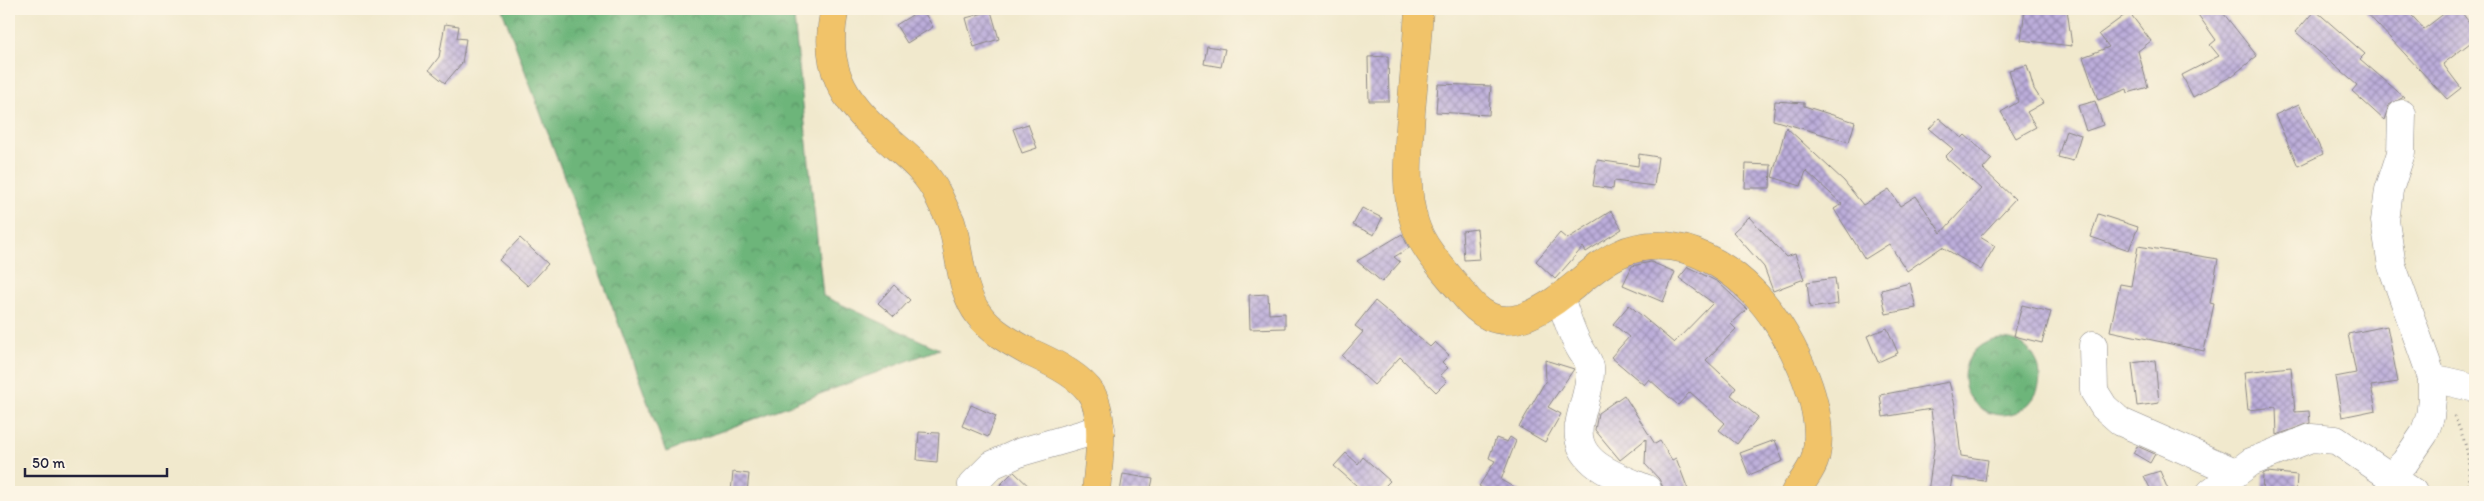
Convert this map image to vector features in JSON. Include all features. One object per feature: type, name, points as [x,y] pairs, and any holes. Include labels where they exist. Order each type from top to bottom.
[{"type":"main road","points":[[834,9],[830,31],[831,62],[842,88],[857,110],[919,166],[937,193],[951,222],[970,302],[992,329],[1012,343],[1065,371],[1089,390],[1097,411],[1100,429],[1096,492]]},
{"type":"main road","points":[[1419,9],[1407,168],[1411,208],[1421,239],[1466,298],[1487,316],[1503,322],[1526,316],[1560,297],[1611,256],[1633,248],[1676,247],[1706,256],[1752,290],[1772,315],[1799,362],[1813,397],[1817,425],[1816,456],[1795,492]]},
{"type":"street","points":[[2390,476],[2405,462],[2424,434],[2430,418],[2432,378],[2392,266],[2385,221],[2389,190],[2401,153],[2402,114]]},
{"type":"street","points":[[1560,297],[1577,344],[1590,365],[1588,390],[1580,423],[1580,441],[1587,456],[1604,472],[1647,489],[1648,492]]},
{"type":"street","points":[[2093,345],[2094,391],[2104,407],[2121,422],[2235,472]]},
{"type":"street","points":[[2432,378],[2475,388]]},
{"type":"street","points":[[973,492],[972,485],[992,466],[1021,452],[1100,429]]},
{"type":"street","points":[[2211,492],[2235,472],[2251,462],[2311,438],[2336,440],[2413,492]]},
{"type":"path","points":[[2451,410],[2462,433],[2470,460],[2467,492]]},
{"type":"green space","points":[[502,9],[793,9],[823,296],[939,349],[666,452]]},
{"type":"green space","points":[[1995,339],[2009,339],[2023,345],[2034,356],[2040,370],[2037,392],[2029,404],[2009,415],[1995,415],[1981,409],[1970,398],[1964,384],[1964,370],[1970,356],[1981,345]]},
{"type":"building","points":[[922,9],[933,27],[907,43],[896,25]]},
{"type":"building","points":[[2025,9],[2067,9],[2072,46],[2021,40]]},
{"type":"building","points":[[2194,9],[2220,9],[2257,56],[2232,76],[2193,97],[2182,75],[2219,56],[2210,45],[2216,40]]},
{"type":"building","points":[[2363,9],[2406,9],[2424,29],[2450,9],[2459,9],[2475,30],[2475,39],[2443,64],[2461,88],[2447,99]]},
{"type":"building","points":[[2315,10],[2365,54],[2360,59],[2404,97],[2389,105],[2384,120],[2352,91],[2357,85],[2296,32]]},
{"type":"building","points":[[991,11],[999,39],[974,47],[966,18]]},
{"type":"building","points":[[2129,12],[2151,41],[2138,51],[2148,87],[2128,93],[2127,89],[2098,100],[2083,57],[2109,47],[2099,34]]},
{"type":"building","points":[[445,24],[459,26],[457,38],[466,39],[462,63],[445,83],[429,70],[439,57]]},
{"type":"building","points":[[1207,46],[1225,49],[1221,67],[1204,64]]},
{"type":"building","points":[[1388,56],[1389,101],[1369,101],[1368,57]]},
{"type":"building","points":[[2027,65],[2034,89],[2043,103],[2027,112],[2036,127],[2016,138],[2001,112],[2018,102],[2009,70]]},
{"type":"building","points":[[1438,84],[1491,86],[1489,115],[1436,112]]},
{"type":"building","points":[[1775,101],[1804,103],[1804,106],[1855,122],[1849,142],[1773,120]]},
{"type":"building","points":[[2095,101],[2103,125],[2086,131],[2078,106]]},
{"type":"building","points":[[2299,104],[2323,154],[2298,166],[2275,115]]},
{"type":"building","points":[[1939,118],[1962,138],[1965,135],[1992,159],[1983,169],[2015,199],[1980,237],[1995,246],[1981,270],[1942,247],[1907,271],[1889,244],[1865,259],[1834,209],[1842,204],[1806,171],[1801,186],[1772,177],[1786,127],[1844,181],[1863,205],[1889,189],[1900,206],[1916,196],[1941,233],[1981,189],[1945,157],[1953,149],[1929,129]]},
{"type":"building","points":[[1028,124],[1037,148],[1022,153],[1013,129]]},
{"type":"building","points":[[2066,130],[2081,135],[2073,161],[2058,157]]},
{"type":"building","points":[[1639,154],[1658,157],[1654,186],[1614,181],[1613,189],[1593,186],[1597,160],[1638,166]]},
{"type":"building","points":[[1746,164],[1771,165],[1770,188],[1745,188]]},
{"type":"building","points":[[1362,208],[1382,218],[1374,235],[1353,225]]},
{"type":"building","points":[[1611,211],[1622,229],[1586,252],[1583,247],[1555,279],[1536,261],[1560,233],[1567,239]]},
{"type":"building","points":[[2098,214],[2138,227],[2129,250],[2091,237]]},
{"type":"building","points":[[1749,217],[1786,257],[1795,254],[1804,279],[1773,291],[1764,267],[1733,232]]},
{"type":"building","points":[[1477,229],[1480,259],[1464,260],[1462,231]]},
{"type":"building","points":[[1402,234],[1409,248],[1394,257],[1400,262],[1382,282],[1357,261]]},
{"type":"building","points":[[520,238],[548,264],[528,286],[499,260]]},
{"type":"building","points":[[2138,246],[2218,259],[2210,303],[2214,304],[2204,351],[2110,331],[2120,284],[2131,286]]},
{"type":"building","points":[[1651,262],[1675,272],[1663,302],[1623,285],[1632,266]]},
{"type":"building","points":[[1688,267],[1718,282],[1747,309],[1731,324],[1736,329],[1706,360],[1736,388],[1731,395],[1758,417],[1737,444],[1719,430],[1725,423],[1690,392],[1678,405],[1649,379],[1644,385],[1611,357],[1629,337],[1613,324],[1629,305],[1674,343],[1713,303],[1679,278]]},
{"type":"building","points":[[1835,278],[1838,304],[1810,308],[1807,282]]},
{"type":"building","points":[[1910,283],[1916,308],[1886,314],[1881,290]]},
{"type":"building","points":[[894,285],[910,300],[894,317],[878,303]]},
{"type":"building","points":[[1268,294],[1269,314],[1285,313],[1285,328],[1250,329],[1249,295]]},
{"type":"building","points":[[1375,301],[1430,347],[1435,342],[1449,355],[1442,362],[1448,368],[1440,375],[1447,381],[1436,392],[1400,357],[1374,385],[1342,356],[1363,332],[1355,326]]},
{"type":"building","points":[[2022,305],[2051,312],[2042,343],[2014,336]]},
{"type":"building","points":[[2387,326],[2398,382],[2371,386],[2376,410],[2342,417],[2335,377],[2356,373],[2348,334]]},
{"type":"building","points":[[1887,328],[1898,353],[1878,362],[1867,336]]},
{"type":"building","points":[[1545,360],[1574,369],[1548,407],[1561,414],[1545,442],[1519,427],[1546,380]]},
{"type":"building","points":[[2155,360],[2159,403],[2137,406],[2132,363]]},
{"type":"building","points":[[2291,367],[2295,412],[2309,411],[2310,423],[2277,435],[2276,407],[2248,410],[2244,372]]},
{"type":"building","points":[[1949,382],[1955,405],[1961,456],[1988,460],[1985,481],[1952,477],[1950,492],[1928,492],[1935,443],[1931,409],[1883,417],[1880,395]]},
{"type":"building","points":[[1624,395],[1655,444],[1660,441],[1672,460],[1676,458],[1689,492],[1665,492],[1659,479],[1645,464],[1646,439],[1620,460],[1595,430],[1598,413]]},
{"type":"building","points":[[971,405],[996,416],[988,437],[962,426]]},
{"type":"building","points":[[919,432],[939,433],[937,462],[917,460]]},
{"type":"building","points":[[1510,437],[1516,441],[1501,480],[1522,492],[1489,492],[1479,486],[1495,461],[1489,458],[1496,438],[1507,442]]},
{"type":"building","points":[[1775,440],[1783,461],[1749,475],[1740,453]]},
{"type":"building","points":[[2137,446],[2155,454],[2150,463],[2133,453]]},
{"type":"building","points":[[1346,453],[1358,464],[1363,457],[1390,481],[1379,492],[1364,492],[1334,466]]},
{"type":"building","points":[[2160,471],[2169,492],[2152,492],[2144,476]]},
{"type":"building","points":[[733,472],[749,474],[747,492],[731,492]]},
{"type":"building","points":[[1014,472],[1035,492],[993,492],[1011,474]]},
{"type":"building","points":[[2267,472],[2297,475],[2296,492],[2262,492],[2263,474]]},
{"type":"building","points":[[1123,474],[1153,479],[1150,492],[1120,492]]}]
